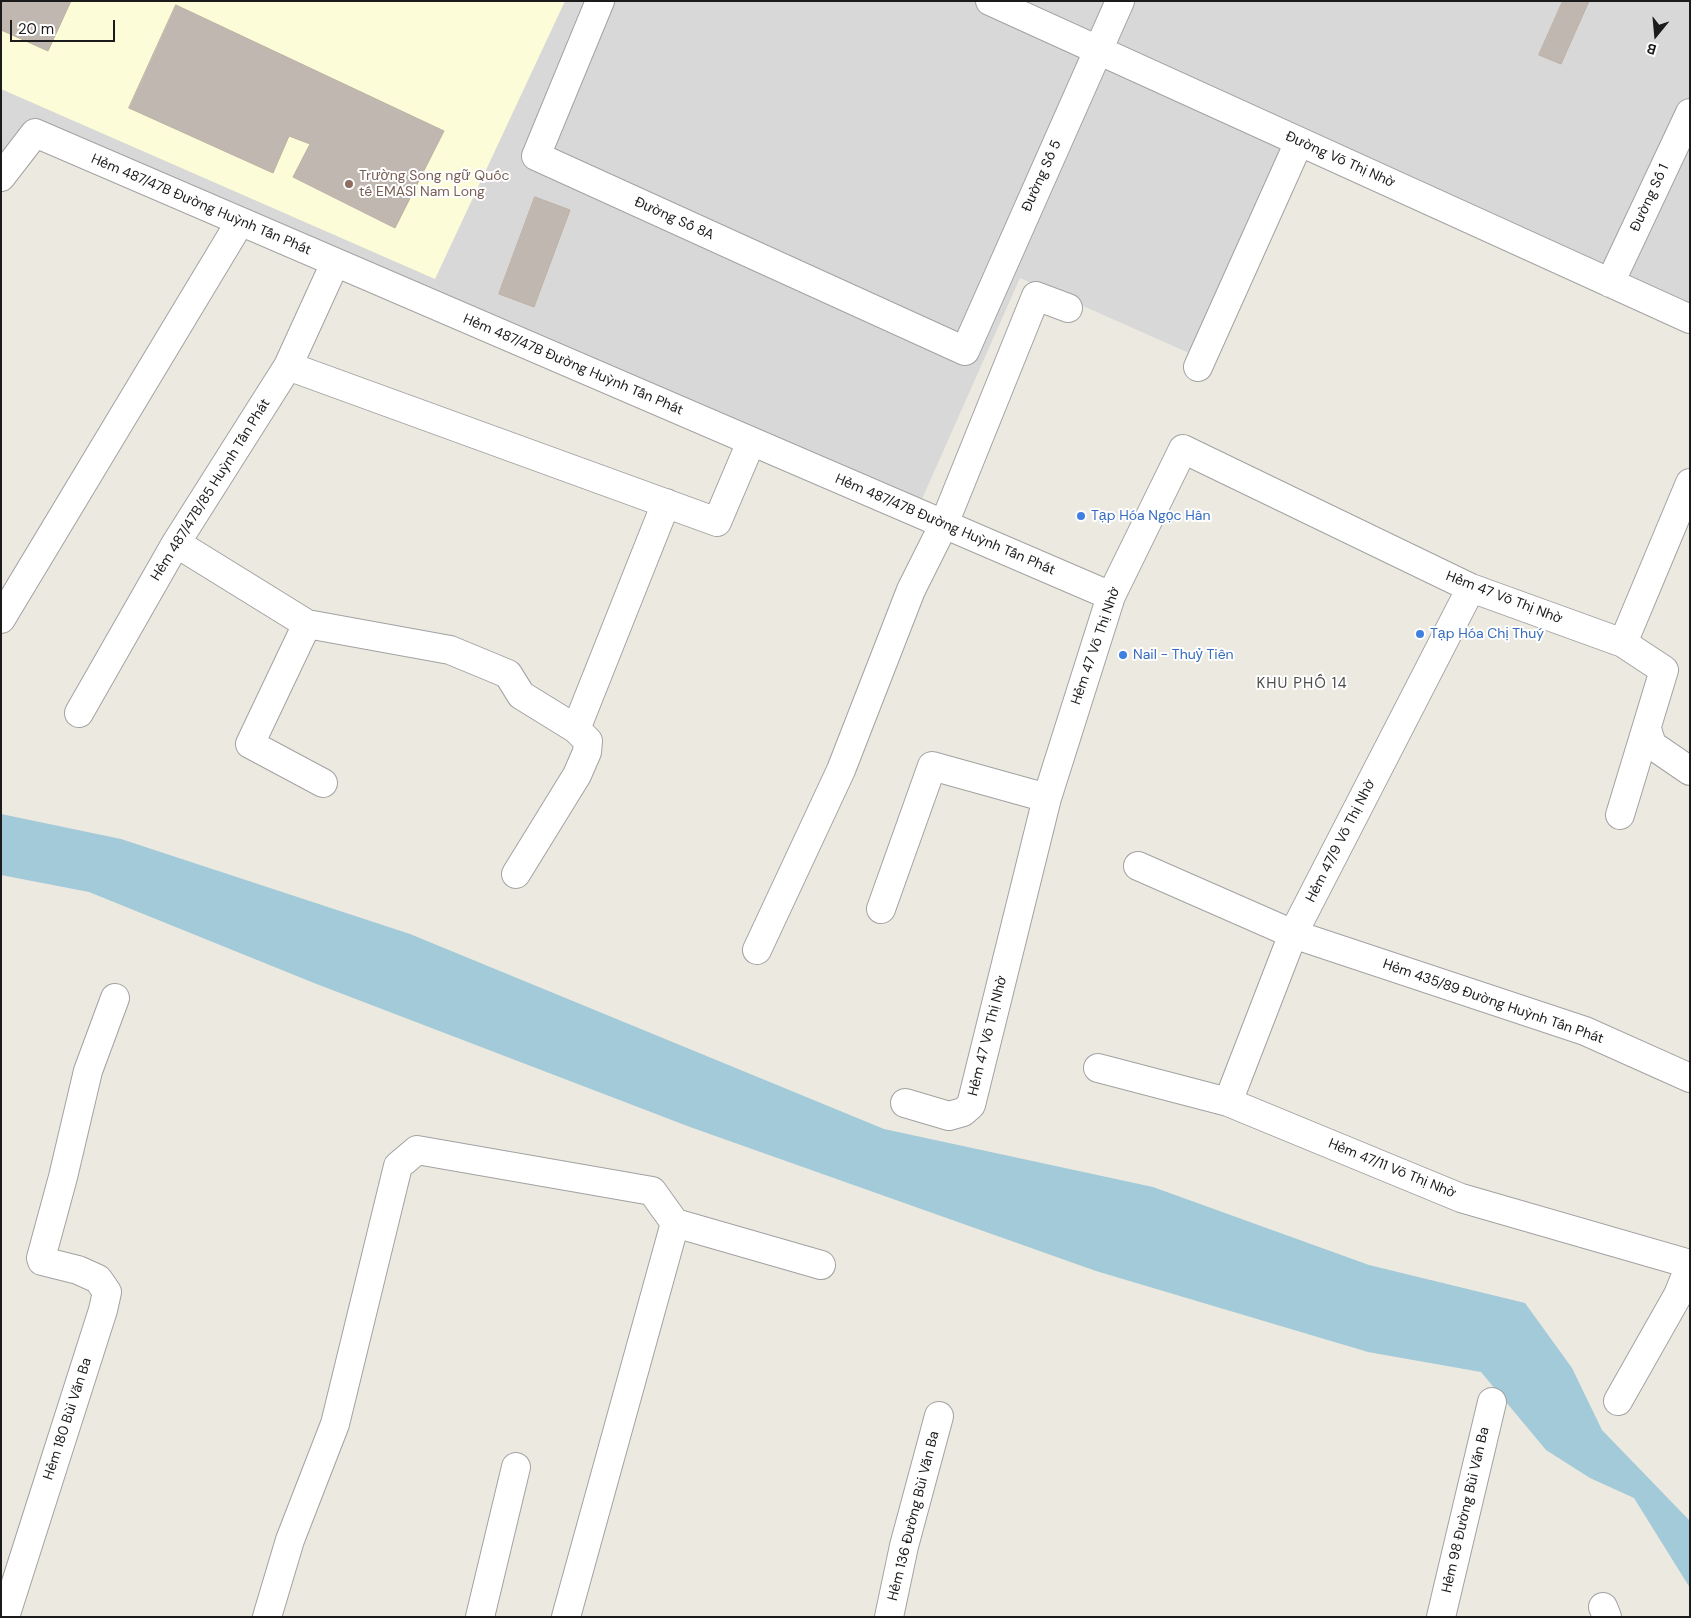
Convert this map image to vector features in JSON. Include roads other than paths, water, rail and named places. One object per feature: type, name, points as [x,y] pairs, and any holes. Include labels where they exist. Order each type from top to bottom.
[{"type":"street","name":"Đường Số 8A","points":[[600,1],[536,156],[965,351]]},
{"type":"street","name":"Đường Võ Thị Nhờ","points":[[990,1],[1690,319]]},
{"type":"street","name":"Đường Số 5","points":[[965,351],[1120,1]]},
{"type":"street","name":"Đường Số 1","points":[[1610,283],[1690,113]]},
{"type":"street","name":"Hẻm 487/47B Đường Huỳnh Tấn Phát","points":[[1,177],[35,134],[1111,596]]},
{"type":"street","points":[[1198,367],[1299,142]]},
{"type":"street","points":[[1,619],[240,222]]},
{"type":"street","name":"Hẻm 487/47B/85 Huỳnh Tấn Phát","points":[[79,713],[176,543],[288,366],[335,263]]},
{"type":"street","points":[[757,950],[842,770],[911,590],[944,524],[1036,296],[1068,308]]},
{"type":"street","points":[[288,366],[717,522],[751,442]]},
{"type":"street","name":"Hẻm 47 Võ Thị Nhờ","points":[[905,1104],[949,1116],[963,1112],[971,1106],[1047,798],[1111,596],[1183,449],[1471,588],[1623,643],[1664,670],[1620,814]]},
{"type":"street","points":[[1623,643],[1690,483]]},
{"type":"street","points":[[576,729],[666,504]]},
{"type":"street","points":[[176,543],[307,624],[450,650],[508,674],[521,695],[576,729],[588,741],[588,752],[577,775],[516,874]]},
{"type":"street","name":"Hẻm 47/9 Võ Thị Nhờ","points":[[1228,1102],[1293,934],[1471,588]]},
{"type":"street","points":[[307,624],[250,744],[323,783]]},
{"type":"street","points":[[1646,729],[1652,745],[1690,771]]},
{"type":"street","points":[[881,909],[932,766],[1047,798]]},
{"type":"street","name":"Hẻm 435/89 Đường Huỳnh Tấn Phát","points":[[1138,866],[1293,934],[1585,1031],[1690,1078]]},
{"type":"street","name":"Hẻm 180 Bùi Văn Ba","points":[[5,1617],[103,1310],[107,1292],[98,1279],[78,1270],[42,1261],[41,1253],[63,1177],[88,1071],[115,998]]},
{"type":"street","name":"Hẻm 47/11 Võ Thị Nhờ","points":[[1098,1068],[1228,1102],[1461,1198],[1690,1265]]},
{"type":"street","points":[[267,1617],[290,1540],[335,1424],[398,1166],[417,1150],[652,1191],[675,1223],[821,1265]]},
{"type":"street","points":[[566,1617],[675,1223]]},
{"type":"street","points":[[1618,1401],[1678,1295],[1690,1265]]},
{"type":"street","name":"Hẻm 98 Đường Bùi Văn Ba","points":[[1441,1617],[1492,1402]]},
{"type":"street","name":"Hẻm 136 Đường Bùi Văn Ba","points":[[889,1617],[904,1546],[939,1416]]},
{"type":"street","points":[[480,1617],[516,1467]]},
{"type":"water","points":[[1,814],[121,839],[410,934],[884,1129],[1153,1187],[1369,1265],[1525,1303],[1572,1368],[1602,1430],[1689,1520],[1690,1588],[1634,1498],[1590,1478],[1546,1450],[1481,1372],[1368,1352],[1096,1271],[690,1127],[314,983],[89,892],[1,875]]},
{"type":"place","name":"Trường Song ngữ Quốc tế EMASI Nam Long","points":[[349,184]]},
{"type":"place","name":"Tạp Hóa Ngọc Hân","points":[[1081,516]]},
{"type":"place","name":"Tạp Hóa Chị Thuý","points":[[1420,634]]},
{"type":"place","name":"Nail - Thuỷ Tiên","points":[[1123,655]]},
{"type":"district","name":"KHU PHỐ 14","points":[[1302,684]]}]
